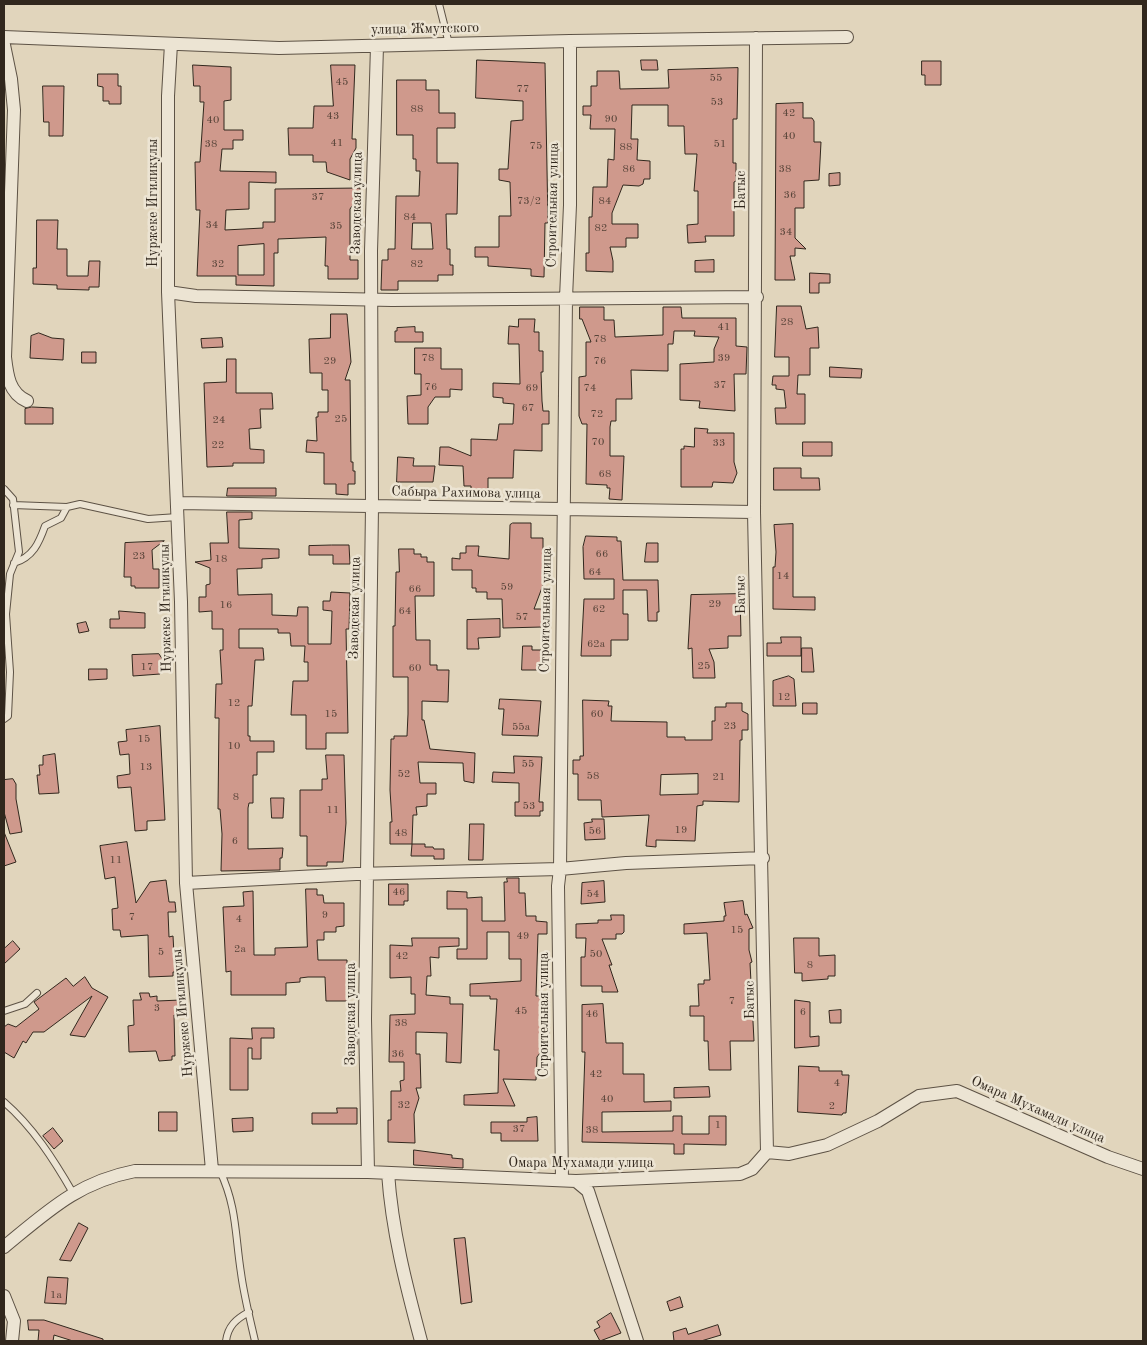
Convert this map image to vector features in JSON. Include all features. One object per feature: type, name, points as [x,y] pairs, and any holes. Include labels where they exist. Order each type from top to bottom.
[{"type":"street","name":"улица Жмутского","points":[[4,36],[279,48],[847,37]]},
{"type":"street","name":"Батыс","points":[[756,38],[757,297],[754,512],[763,858],[767,1152]]},
{"type":"street","name":"Строительная улица","points":[[562,1180],[558,906],[560,869],[566,298],[570,205],[570,41]]},
{"type":"street","name":"Нуржеке Игиликулы","points":[[170,44],[168,96],[168,292],[178,503],[186,883],[216,1170]]},
{"type":"street","points":[[4,45],[11,79],[14,110],[5,357],[12,388],[17,397],[26,401]]},
{"type":"street","name":"Заводская улица","points":[[368,1172],[365,1019],[372,506],[372,169],[378,46]]},
{"type":"street","points":[[168,292],[196,296],[371,299],[757,297]]},
{"type":"street","name":"Сабыра Рахимова улица","points":[[178,503],[754,512]]},
{"type":"street","points":[[186,883],[367,874],[560,869],[626,863],[763,858]]},
{"type":"street","name":"Омара Мухамади улица","points":[[4,1247],[72,1193],[108,1176],[135,1170],[368,1172],[576,1181],[740,1174],[752,1169],[767,1152],[789,1154],[827,1145],[878,1121],[919,1096],[956,1091],[1108,1157],[1143,1169]]},
{"type":"street","points":[[388,1173],[391,1217],[401,1266],[421,1341]]},
{"type":"street","points":[[576,1181],[588,1191],[637,1341]]},
{"type":"street","points":[[4,1296],[14,1321],[12,1341]]},
{"type":"lane","points":[[439,4],[449,44]]},
{"type":"lane","points":[[4,489],[13,499],[19,552],[10,574],[6,614],[10,672],[8,716],[4,719]]},
{"type":"lane","points":[[13,505],[67,506],[80,504],[148,519],[178,517]]},
{"type":"lane","points":[[14,563],[26,559],[40,543],[45,526],[62,518],[67,506]]},
{"type":"lane","points":[[4,1010],[25,1004],[37,993]]},
{"type":"lane","points":[[4,1102],[22,1118],[50,1156],[72,1193]]},
{"type":"lane","name":"Нуржеке Игиликулы","points":[[216,1170],[231,1193],[241,1272],[255,1341]]},
{"type":"lane","points":[[226,1341],[227,1332],[235,1320],[248,1312]]},
{"type":"building","points":[[477,60],[545,63],[548,223],[545,223],[544,277],[531,276],[531,269],[488,266],[488,257],[475,257],[475,247],[499,247],[499,216],[511,216],[510,182],[499,180],[499,169],[508,169],[511,121],[523,120],[523,101],[476,98]]},
{"type":"building","points":[[641,60],[657,60],[658,70],[642,70]]},
{"type":"building","points":[[922,61],[941,61],[941,85],[925,85],[925,75],[922,75]]},
{"type":"building","points":[[193,65],[231,67],[231,100],[224,101],[224,130],[243,130],[243,140],[233,140],[233,149],[222,149],[220,171],[276,172],[276,183],[249,182],[249,209],[226,210],[225,230],[263,228],[263,222],[275,222],[275,189],[360,188],[361,206],[352,206],[350,209],[350,260],[358,260],[358,279],[328,279],[328,266],[325,266],[326,237],[278,239],[278,253],[274,253],[274,286],[236,285],[236,276],[197,276],[200,210],[196,210],[195,162],[200,162],[204,102],[200,102],[200,86],[194,86]],"holes":[[[264,244],[264,275],[238,275],[238,246]]]},
{"type":"building","points":[[331,65],[355,65],[352,139],[356,139],[356,148],[350,159],[350,180],[327,172],[326,162],[313,162],[313,155],[289,155],[288,128],[313,128],[314,106],[333,106]]},
{"type":"building","points":[[738,68],[737,119],[733,119],[733,163],[736,163],[734,236],[705,236],[706,242],[688,243],[687,225],[698,224],[698,191],[694,191],[697,154],[685,154],[684,126],[668,126],[668,105],[632,105],[631,139],[638,139],[637,160],[650,161],[650,179],[644,179],[643,184],[639,186],[623,185],[612,213],[612,224],[638,224],[638,238],[626,238],[626,247],[610,247],[613,272],[586,271],[593,187],[607,187],[608,159],[614,160],[615,129],[590,129],[591,115],[583,115],[583,106],[591,106],[591,86],[597,86],[597,71],[619,71],[620,89],[669,88],[668,70]]},
{"type":"building","points":[[98,74],[118,74],[118,86],[121,86],[121,104],[109,104],[109,101],[103,101],[103,87],[98,86]]},
{"type":"building","points":[[397,80],[426,80],[426,90],[439,90],[439,113],[455,113],[455,128],[437,128],[437,163],[458,163],[457,214],[446,214],[447,249],[450,249],[450,265],[453,265],[453,275],[438,275],[438,281],[398,281],[398,290],[381,290],[382,260],[388,260],[388,249],[395,249],[396,196],[419,196],[420,171],[416,171],[416,159],[413,159],[413,135],[397,135]],"holes":[[[413,223],[431,223],[433,249],[412,249]]]},
{"type":"building","points":[[43,86],[64,86],[63,136],[49,136],[49,122],[44,122]]},
{"type":"building","points":[[803,103],[803,118],[812,118],[814,121],[814,142],[821,142],[819,180],[804,181],[804,208],[795,208],[795,238],[806,249],[795,248],[795,256],[790,256],[795,280],[775,280],[776,104]]},
{"type":"building","points":[[840,173],[840,185],[829,186],[829,174]]},
{"type":"building","points":[[37,220],[58,220],[57,249],[67,249],[67,276],[88,276],[89,261],[100,261],[99,287],[89,287],[89,290],[57,289],[57,285],[33,284],[33,268],[36,268]]},
{"type":"building","points":[[714,260],[714,272],[695,272],[695,261]]},
{"type":"building","points":[[810,273],[830,274],[830,283],[819,283],[819,293],[810,293]]},
{"type":"building","points":[[777,306],[801,306],[806,329],[818,327],[819,348],[810,348],[810,375],[798,375],[797,394],[805,394],[805,424],[776,424],[775,408],[786,408],[784,390],[776,389],[776,385],[772,385],[773,376],[789,376],[789,357],[775,357]]},
{"type":"building","points":[[580,307],[604,307],[604,320],[614,320],[615,337],[663,335],[663,307],[681,307],[682,318],[736,318],[736,346],[747,347],[746,374],[734,374],[735,411],[699,408],[700,401],[680,400],[680,364],[714,362],[714,349],[719,337],[694,336],[695,331],[674,331],[673,344],[668,344],[668,371],[631,370],[632,399],[616,399],[616,421],[611,421],[610,427],[610,456],[624,456],[622,500],[609,499],[610,488],[607,488],[607,485],[586,484],[587,424],[582,424],[579,416],[579,377],[586,376],[586,342],[591,342],[582,319],[580,319]]},
{"type":"building","points":[[331,314],[347,314],[351,362],[345,380],[350,380],[351,462],[353,462],[353,471],[355,471],[355,484],[348,484],[348,495],[336,494],[336,484],[324,484],[324,453],[306,452],[307,440],[317,441],[316,417],[318,417],[318,412],[328,412],[328,390],[322,390],[322,373],[310,373],[309,339],[330,338]]},
{"type":"building","points":[[519,319],[535,319],[534,332],[539,332],[539,351],[543,351],[543,372],[541,372],[542,401],[543,411],[549,411],[549,424],[542,424],[542,451],[514,450],[513,478],[488,478],[488,493],[471,493],[471,486],[464,486],[463,466],[439,465],[440,447],[449,447],[471,456],[471,439],[497,440],[499,424],[513,424],[514,404],[503,403],[503,398],[493,397],[493,383],[520,384],[519,344],[508,344],[509,326],[518,327]]},
{"type":"building","points":[[415,327],[415,332],[423,332],[423,342],[395,342],[395,331],[397,331],[397,328]]},
{"type":"building","points":[[39,333],[52,338],[64,339],[63,360],[30,358],[31,336]]},
{"type":"building","points":[[222,338],[223,347],[202,348],[201,339]]},
{"type":"building","points":[[415,348],[441,348],[441,369],[462,369],[462,390],[450,389],[450,397],[435,397],[428,407],[428,424],[408,424],[407,396],[421,395],[421,374],[415,374]]},
{"type":"building","points":[[82,352],[96,352],[96,363],[82,363]]},
{"type":"building","points":[[227,359],[236,359],[236,393],[272,393],[273,409],[260,409],[261,428],[249,429],[250,449],[264,450],[264,463],[233,463],[233,466],[207,467],[204,383],[226,382]]},
{"type":"building","points":[[830,367],[862,369],[861,378],[830,377]]},
{"type":"building","points":[[32,407],[53,408],[53,424],[25,424],[25,409]]},
{"type":"building","points":[[695,428],[708,429],[707,433],[734,433],[734,462],[737,473],[733,483],[713,482],[712,487],[681,487],[681,449],[684,449],[684,446],[694,447]]},
{"type":"building","points":[[803,442],[832,442],[832,456],[803,456]]},
{"type":"building","points":[[398,457],[414,458],[413,466],[435,466],[433,482],[397,482]]},
{"type":"building","points":[[774,468],[801,468],[801,478],[819,478],[820,490],[774,490]]},
{"type":"building","points":[[228,488],[276,488],[276,496],[227,496]]},
{"type":"building","points":[[227,512],[252,512],[252,519],[239,520],[239,548],[279,549],[279,558],[262,559],[262,568],[237,569],[238,595],[272,594],[272,615],[297,616],[298,607],[308,607],[308,644],[331,644],[332,611],[323,610],[323,601],[330,601],[331,592],[350,593],[349,629],[346,629],[348,733],[326,733],[326,749],[306,749],[306,715],[291,715],[293,681],[308,681],[308,662],[304,662],[305,646],[291,646],[290,633],[278,633],[278,629],[239,629],[239,648],[263,648],[264,660],[255,660],[252,706],[248,706],[248,736],[250,736],[250,741],[274,741],[274,752],[257,752],[257,775],[253,775],[253,803],[249,803],[248,808],[248,849],[283,848],[282,858],[280,858],[280,870],[221,871],[222,834],[220,809],[218,809],[219,718],[215,718],[216,684],[222,684],[220,650],[223,650],[223,629],[212,629],[212,611],[199,612],[199,597],[206,597],[206,585],[210,584],[210,568],[195,562],[211,560],[210,543],[228,543]]},
{"type":"building","points":[[513,523],[531,523],[531,538],[543,538],[543,585],[534,609],[542,609],[542,627],[503,628],[502,599],[487,599],[487,592],[476,592],[476,588],[472,588],[472,570],[452,570],[452,558],[460,559],[460,553],[466,553],[466,546],[479,546],[478,556],[509,559],[510,525]]},
{"type":"building","points":[[793,524],[793,597],[815,597],[815,610],[773,609],[773,567],[775,567],[776,552],[774,525]]},
{"type":"building","points":[[586,536],[617,537],[617,541],[621,541],[623,580],[658,580],[659,612],[657,612],[657,621],[648,621],[647,590],[623,590],[623,614],[628,614],[628,640],[611,640],[611,656],[581,656],[584,599],[614,599],[614,579],[584,579],[583,547]]},
{"type":"building","points":[[164,541],[152,550],[153,569],[159,569],[159,588],[135,588],[135,586],[131,586],[131,577],[124,577],[125,543]]},
{"type":"building","points":[[647,543],[658,543],[658,562],[645,562]]},
{"type":"building","points":[[349,545],[350,564],[333,564],[333,555],[309,555],[309,546]]},
{"type":"building","points":[[399,549],[414,549],[414,554],[421,554],[421,557],[427,557],[427,562],[434,562],[434,596],[415,596],[416,640],[430,640],[430,665],[437,665],[437,670],[449,670],[448,702],[422,701],[422,720],[424,720],[430,749],[475,753],[474,783],[464,781],[463,763],[418,762],[420,783],[436,783],[436,794],[427,794],[427,806],[416,807],[417,815],[413,815],[412,844],[390,844],[390,822],[392,822],[390,790],[391,739],[394,739],[394,736],[407,736],[408,714],[408,677],[393,677],[393,626],[395,626],[396,572],[399,572]]},
{"type":"building","points":[[740,594],[741,636],[728,636],[728,648],[709,649],[714,662],[715,678],[693,678],[692,648],[688,649],[691,595]]},
{"type":"building","points":[[119,611],[145,613],[145,628],[110,628],[110,619],[119,619]]},
{"type":"building","points":[[500,619],[500,637],[478,638],[479,649],[467,649],[467,620]]},
{"type":"building","points":[[86,622],[89,631],[79,633],[77,624]]},
{"type":"building","points":[[781,637],[801,637],[801,656],[767,656],[767,643],[781,643]]},
{"type":"building","points":[[523,646],[532,646],[532,650],[542,650],[541,670],[522,670]]},
{"type":"building","points":[[802,648],[812,648],[814,672],[802,672]]},
{"type":"building","points":[[159,654],[163,660],[160,674],[133,676],[132,655]]},
{"type":"building","points":[[89,669],[107,669],[107,679],[89,680]]},
{"type":"building","points":[[789,676],[794,679],[796,706],[773,706],[773,681]]},
{"type":"building","points":[[500,699],[541,701],[538,736],[502,735],[504,709],[499,709]]},
{"type":"building","points":[[583,700],[609,701],[608,706],[612,706],[611,721],[667,722],[667,737],[685,737],[685,740],[712,740],[712,721],[715,721],[715,707],[726,707],[726,703],[742,703],[742,711],[748,714],[748,730],[742,730],[742,740],[740,740],[739,802],[703,801],[703,805],[697,806],[695,841],[656,840],[656,847],[646,846],[649,815],[602,817],[601,800],[578,800],[578,774],[573,774],[573,760],[580,760],[580,756],[583,756]],"holes":[[[698,774],[698,794],[660,795],[661,775]]]},
{"type":"building","points":[[803,703],[817,703],[817,714],[803,714]]},
{"type":"building","points":[[160,726],[165,820],[147,821],[147,830],[135,831],[131,787],[118,788],[117,776],[130,774],[129,754],[120,755],[118,742],[127,741],[126,730]]},
{"type":"building","points":[[55,754],[59,793],[39,794],[37,775],[40,775],[39,765],[43,765],[43,756]]},
{"type":"building","points":[[326,755],[344,755],[346,823],[343,862],[327,862],[327,866],[307,866],[307,836],[300,836],[300,790],[322,790],[322,779],[327,779]]},
{"type":"building","points":[[514,756],[542,757],[539,802],[543,802],[543,811],[540,811],[540,816],[515,816],[515,802],[519,802],[519,783],[492,782],[493,772],[514,773]]},
{"type":"building","points":[[13,779],[16,784],[16,799],[22,832],[10,834],[4,812],[4,780]]},
{"type":"building","points":[[271,798],[284,798],[283,818],[272,818]]},
{"type":"building","points":[[592,819],[604,819],[605,839],[585,840],[584,823],[592,822]]},
{"type":"building","points":[[470,824],[484,824],[483,860],[469,860]]},
{"type":"building","points":[[4,832],[16,862],[4,866]]},
{"type":"building","points":[[127,842],[136,903],[150,882],[166,880],[169,902],[175,902],[176,912],[168,912],[169,937],[173,936],[175,972],[173,972],[173,976],[149,977],[148,935],[121,937],[120,930],[113,930],[112,909],[118,908],[115,877],[105,879],[100,846]]},
{"type":"building","points":[[412,844],[425,844],[425,847],[444,849],[444,859],[434,859],[434,856],[411,856]]},
{"type":"building","points":[[507,878],[519,878],[519,893],[525,893],[526,916],[536,916],[536,921],[547,922],[547,934],[538,934],[536,996],[547,996],[546,1031],[549,1031],[549,1041],[537,1057],[536,1080],[503,1079],[515,1106],[464,1105],[464,1095],[498,1093],[499,1050],[494,1050],[497,999],[490,999],[490,996],[470,996],[470,984],[521,981],[521,959],[509,959],[509,932],[487,932],[487,959],[457,959],[457,949],[467,949],[467,909],[447,909],[447,891],[467,892],[467,898],[482,897],[482,921],[505,921],[504,882],[507,882]]},
{"type":"building","points":[[604,881],[605,902],[581,904],[582,883]]},
{"type":"building","points":[[389,884],[408,884],[408,901],[404,901],[404,905],[389,905]]},
{"type":"building","points":[[306,889],[317,889],[317,895],[323,895],[324,903],[344,903],[344,926],[336,927],[336,932],[324,932],[324,940],[317,940],[318,960],[347,960],[347,1001],[326,1001],[325,977],[300,978],[300,982],[286,983],[286,995],[231,995],[231,971],[226,972],[223,907],[244,906],[243,892],[253,891],[254,955],[275,955],[275,948],[307,947]]},
{"type":"building","points":[[743,901],[745,915],[747,914],[753,928],[749,929],[749,950],[752,962],[750,963],[754,1041],[730,1041],[731,1070],[709,1070],[708,1041],[704,1041],[704,1016],[690,1016],[690,1006],[699,1006],[698,984],[704,984],[704,980],[710,980],[707,933],[684,934],[684,924],[724,921],[724,916],[726,916],[724,903]]},
{"type":"building","points":[[611,915],[624,915],[624,932],[616,934],[616,939],[602,939],[612,965],[609,965],[618,992],[602,992],[602,986],[581,986],[581,957],[585,957],[586,938],[576,938],[576,924],[598,923],[598,920],[611,920]]},
{"type":"building","points":[[412,938],[459,938],[459,946],[439,947],[439,958],[430,957],[431,976],[427,976],[426,995],[450,997],[450,1004],[463,1004],[461,1063],[446,1062],[447,1033],[416,1032],[416,1054],[420,1054],[421,1088],[416,1088],[419,1098],[414,1114],[415,1143],[388,1142],[388,1120],[391,1120],[391,1091],[401,1091],[400,1081],[404,1080],[404,1062],[389,1062],[390,1015],[415,1014],[415,994],[411,994],[411,977],[390,978],[390,945],[412,946]]},
{"type":"building","points":[[794,938],[819,938],[819,956],[835,955],[835,976],[828,976],[828,979],[802,981],[802,973],[795,973]]},
{"type":"building","points":[[13,941],[20,949],[4,964],[4,949]]},
{"type":"building","points":[[85,977],[92,988],[108,997],[85,1037],[70,1035],[92,996],[44,1032],[33,1032],[26,1043],[23,1041],[14,1058],[4,1052],[4,1027],[8,1024],[16,1027],[39,1009],[34,1002],[66,978],[73,986]]},
{"type":"building","points":[[140,993],[149,993],[150,997],[157,996],[157,1001],[181,1000],[182,1015],[174,1015],[175,1056],[172,1056],[172,1060],[159,1061],[156,1051],[129,1052],[128,1026],[134,1025],[133,1000],[141,1000]]},
{"type":"building","points":[[795,1000],[810,1002],[810,1037],[819,1036],[819,1046],[795,1048]]},
{"type":"building","points":[[603,1004],[606,1043],[623,1043],[623,1074],[644,1074],[644,1102],[671,1101],[671,1111],[602,1112],[602,1132],[673,1131],[673,1116],[682,1116],[682,1134],[709,1134],[709,1116],[726,1116],[726,1145],[684,1144],[684,1154],[674,1154],[674,1144],[582,1142],[585,1052],[582,1052],[582,1005]]},
{"type":"building","points":[[841,1010],[841,1023],[830,1023],[829,1011]]},
{"type":"building","points":[[252,1028],[274,1028],[274,1038],[261,1038],[261,1059],[252,1059],[252,1048],[248,1048],[248,1090],[230,1090],[230,1038],[252,1039]]},
{"type":"building","points":[[349,1034],[357,1034],[357,1045],[350,1045]]},
{"type":"building","points":[[799,1066],[819,1067],[819,1071],[842,1071],[842,1075],[849,1075],[846,1113],[842,1115],[798,1112]]},
{"type":"building","points":[[709,1087],[710,1097],[674,1098],[674,1088]]},
{"type":"building","points":[[337,1108],[357,1108],[357,1124],[312,1124],[312,1113],[337,1113]]},
{"type":"building","points":[[159,1112],[177,1112],[177,1131],[159,1131]]},
{"type":"building","points":[[537,1117],[538,1141],[501,1141],[501,1133],[491,1133],[491,1122],[527,1122],[527,1118]]},
{"type":"building","points":[[253,1118],[253,1131],[233,1132],[232,1119]]},
{"type":"building","points":[[53,1128],[63,1141],[54,1149],[43,1136]]},
{"type":"building","points":[[414,1150],[452,1155],[452,1158],[463,1159],[463,1168],[414,1165]]},
{"type":"building","points":[[79,1223],[88,1228],[71,1261],[60,1260]]},
{"type":"building","points":[[465,1238],[472,1302],[461,1304],[454,1239]]},
{"type":"building","points":[[48,1277],[68,1278],[66,1304],[45,1303]]},
{"type":"building","points":[[680,1297],[683,1307],[670,1311],[667,1302]]},
{"type":"building","points":[[611,1313],[621,1333],[600,1341],[594,1330],[600,1327],[597,1322]]},
{"type":"building","points":[[28,1320],[44,1320],[103,1339],[103,1341],[73,1341],[54,1335],[53,1341],[38,1341],[39,1330],[29,1330]]},
{"type":"building","points":[[718,1325],[721,1335],[701,1341],[674,1341],[673,1332],[686,1328],[688,1334]]}]
